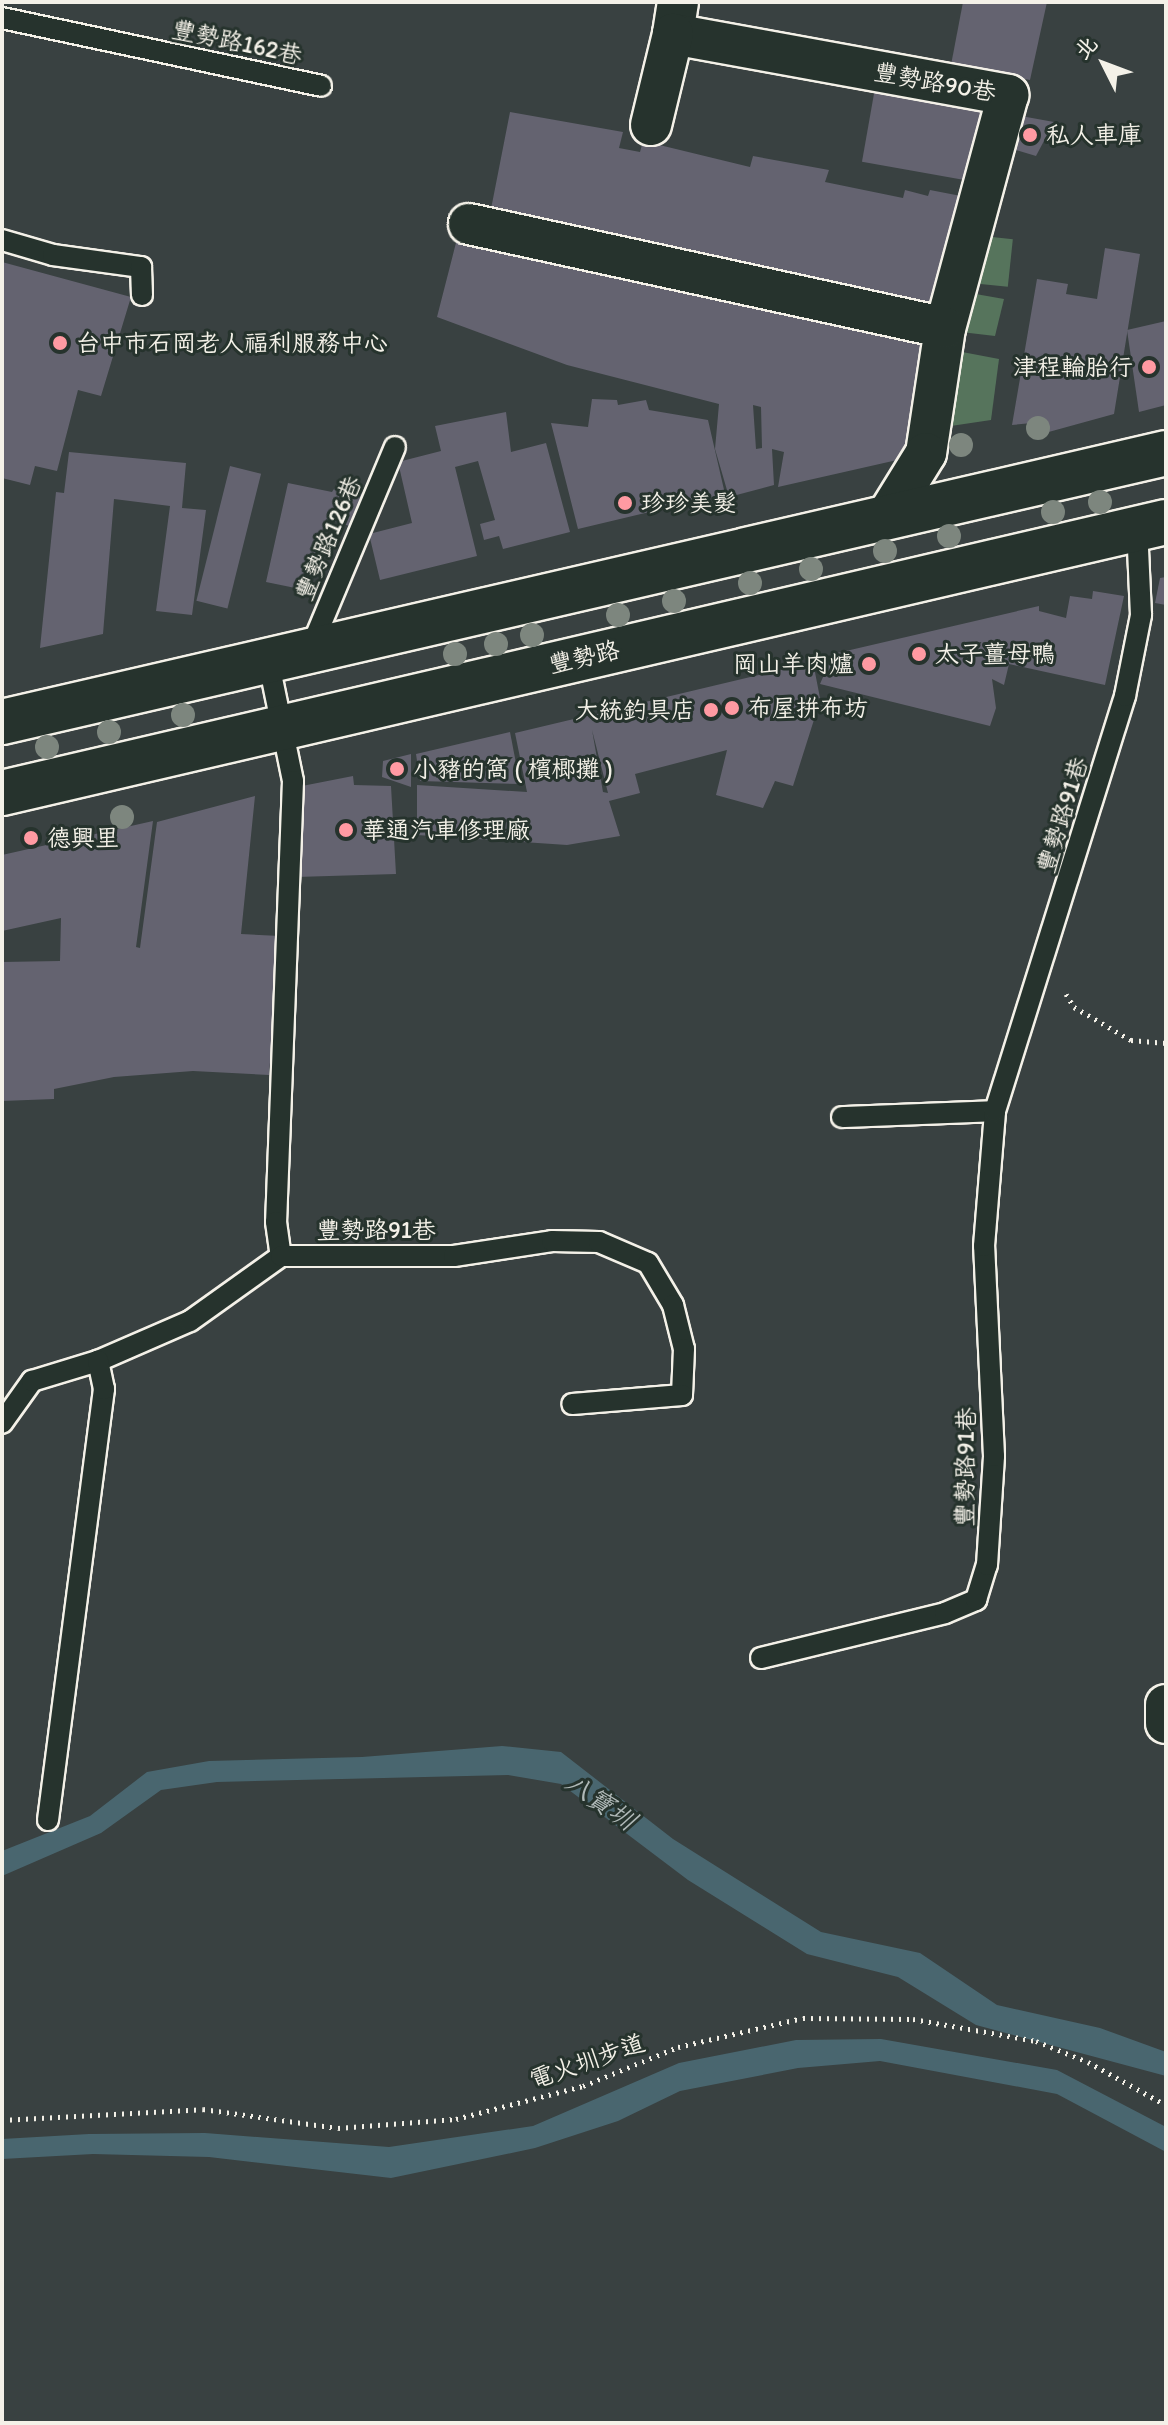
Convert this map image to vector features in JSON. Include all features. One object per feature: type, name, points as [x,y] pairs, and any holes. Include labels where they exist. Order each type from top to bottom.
[{"type":"main road","points":[[2,722],[889,513],[1166,453]]},
{"type":"main road","name":"豐勢路","points":[[2,793],[1151,525]]},
{"type":"street","name":"豐勢路90巷","points":[[651,125],[675,18],[1008,95],[945,328],[926,453],[889,513]]},
{"type":"street","points":[[469,224],[945,328]]},
{"type":"street","points":[[1166,1705],[1166,1723]]},
{"type":"lane","name":"豐勢路162巷","points":[[2,18],[321,86]]},
{"type":"lane","points":[[2,240],[53,255],[141,267],[142,295]]},
{"type":"lane","name":"豐勢路126巷","points":[[310,650],[395,447]]},
{"type":"lane","name":"豐勢路91巷","points":[[761,1658],[945,1613],[976,1600],[987,1565],[994,1456],[984,1246],[995,1111],[1125,696],[1141,615],[1151,525]]},
{"type":"lane","points":[[2,1423],[32,1381],[98,1361],[190,1321],[281,1256],[276,1222],[293,781],[268,659]]},
{"type":"lane","points":[[842,1117],[995,1111]]},
{"type":"lane","name":"豐勢路91巷","points":[[281,1256],[454,1256],[552,1241],[599,1242],[648,1263],[673,1305],[680,1334],[682,1395],[572,1404]]},
{"type":"lane","points":[[48,1820],[104,1389],[98,1361]]},
{"type":"path","points":[[1045,959],[1074,1007],[1131,1040],[1166,1043]]},
{"type":"path","name":"電火圳步道","points":[[2,2120],[203,2109],[338,2128],[456,2119],[583,2086],[678,2047],[803,2018],[913,2019],[1036,2041],[1088,2062],[1166,2105]]},
{"type":"green space","points":[[983,236],[1013,239],[1008,287],[978,284]]},
{"type":"green space","points":[[970,293],[1004,299],[995,336],[961,332]]},
{"type":"green space","points":[[957,351],[999,359],[991,420],[944,427]]},
{"type":"water","name":"八寶圳","points":[[502,1746],[561,1752],[673,1839],[821,1932],[920,1953],[997,2005],[1100,2028],[1166,2052],[1166,2076],[976,2025],[898,1977],[807,1954],[688,1880],[561,1784],[508,1775],[217,1782],[161,1790],[101,1833],[2,1876],[2,1851],[90,1816],[147,1772],[209,1761],[362,1757]]},
{"type":"water","points":[[881,2039],[1057,2070],[1166,2127],[1166,2152],[1057,2094],[880,2061],[798,2068],[680,2091],[618,2121],[535,2148],[391,2178],[209,2157],[93,2154],[2,2159],[2,2139],[89,2134],[205,2133],[389,2147],[533,2126],[679,2063],[796,2040]]},
{"type":"building","points":[[963,2],[1047,2],[1030,80],[951,65]]},
{"type":"building","points":[[875,88],[987,108],[974,182],[862,162]]},
{"type":"building","points":[[510,112],[623,132],[619,148],[640,152],[643,141],[750,167],[753,156],[829,170],[825,182],[903,198],[905,190],[928,196],[930,190],[961,196],[939,311],[491,209]]},
{"type":"building","name":"私人車庫","points":[[1021,116],[1054,122],[1036,156],[1009,148]]},
{"type":"building","points":[[458,235],[538,253],[537,261],[587,271],[589,265],[929,337],[906,458],[778,487],[784,452],[772,449],[774,485],[729,497],[715,449],[719,404],[567,365],[437,317]],"holes":[[[753,405],[761,407],[762,448],[756,449]]]},
{"type":"building","points":[[1105,248],[1140,254],[1114,414],[1045,433],[1043,422],[1012,425],[1037,279],[1068,284],[1066,294],[1097,299]]},
{"type":"building","name":"台中市石岡老人福利服務中心","points":[[2,262],[131,297],[101,396],[78,390],[57,471],[35,466],[30,485],[2,478]]},
{"type":"building","name":"津程輪胎行","points":[[1166,321],[1166,405],[1139,412],[1127,330]]},
{"type":"building","points":[[592,399],[617,400],[618,405],[646,400],[649,410],[708,420],[725,494],[578,529],[551,423],[588,427]]},
{"type":"building","points":[[506,412],[511,452],[546,443],[570,532],[503,549],[499,536],[484,540],[480,524],[495,520],[478,461],[455,467],[477,556],[380,580],[369,534],[412,523],[398,462],[441,451],[435,426]]},
{"type":"building","points":[[69,452],[186,463],[182,508],[206,510],[192,615],[156,611],[170,506],[114,499],[103,634],[40,648],[56,492],[64,493]]},
{"type":"building","points":[[230,466],[261,474],[227,609],[196,601]]},
{"type":"building","points":[[339,481],[367,496],[353,527],[326,519],[310,591],[266,582],[288,483],[332,492]]},
{"type":"building","points":[[1166,577],[1166,605],[1155,603],[1160,578]]},
{"type":"building","points":[[1093,591],[1124,596],[1105,685],[1009,664],[1004,685],[992,679],[996,708],[990,726],[820,684],[833,654],[1039,606],[1039,611],[1066,618],[1070,596],[1092,599]]},
{"type":"building","points":[[813,662],[820,698],[803,701],[819,704],[793,786],[775,781],[763,808],[716,795],[727,750],[635,774],[640,793],[609,801],[620,836],[567,845],[417,835],[417,785],[527,792],[515,733]],"holes":[[[592,730],[608,793],[603,792]]]},
{"type":"building","points":[[510,732],[520,784],[420,781],[416,754]]},
{"type":"building","name":"小豬的窩 ( 檳榔攤 )","points":[[411,754],[411,787],[382,777],[383,761]]},
{"type":"building","name":"華通汽車修理廠","points":[[353,776],[354,785],[391,786],[396,874],[296,877],[302,786]]},
{"type":"building","points":[[255,796],[241,934],[280,936],[269,1075],[193,1071],[114,1077],[54,1089],[54,1099],[2,1101],[2,962],[60,961],[61,918],[2,931],[2,855],[153,821],[136,947],[140,948],[157,822]]},
{"type":"place","name":"私人車庫","points":[[1030,135]]},
{"type":"place","name":"台中市石岡老人福利服務中心","points":[[60,343]]},
{"type":"place","name":"津程輪胎行","points":[[1149,367]]},
{"type":"place","name":"珍珍美髮","points":[[625,503]]},
{"type":"place","name":"太子薑母鴨","points":[[919,654]]},
{"type":"place","name":"岡山羊肉爐","points":[[869,664]]},
{"type":"place","name":"布屋拼布坊","points":[[732,708]]},
{"type":"place","name":"大統釣具店","points":[[711,710]]},
{"type":"place","name":"小豬的窩 ( 檳榔攤 )","points":[[397,769]]},
{"type":"place","name":"華通汽車修理廠","points":[[346,830]]},
{"type":"place","name":"德興里","points":[[31,838]]}]
